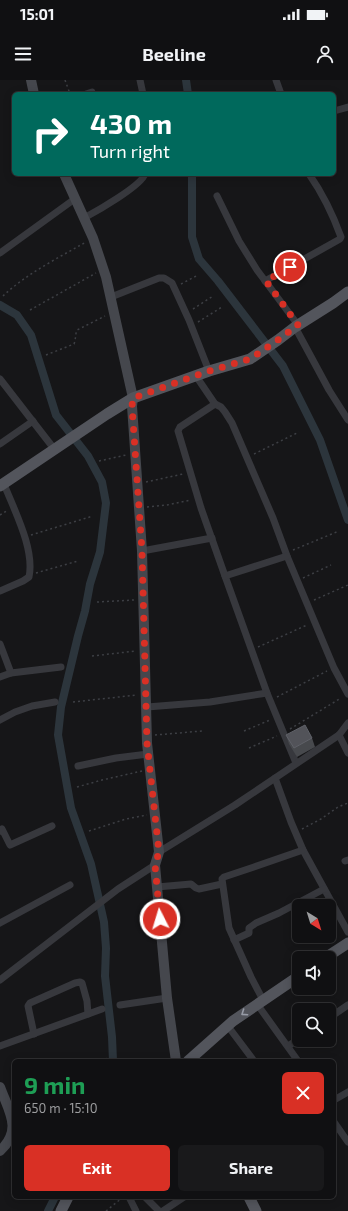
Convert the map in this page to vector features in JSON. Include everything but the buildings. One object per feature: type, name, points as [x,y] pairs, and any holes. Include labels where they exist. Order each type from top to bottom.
[{"type":"main road","points":[[1,485],[133,398],[209,371],[250,359],[296,326],[347,295]]},
{"type":"main road","points":[[336,951],[348,943]]},
{"type":"main road","points":[[190,1059],[227,1025],[292,981]]},
{"type":"main road","points":[[61,1211],[67,1199]]},
{"type":"main road","points":[[250,1199],[256,1211]]},
{"type":"street","points":[[31,80],[34,92]]},
{"type":"street","points":[[140,80],[143,92]]},
{"type":"street","points":[[276,80],[280,92]]},
{"type":"street","points":[[336,110],[348,107]]},
{"type":"street","points":[[65,176],[93,238],[103,269],[111,297],[133,398],[132,406],[142,551],[148,754],[159,852],[155,865],[167,998],[176,1059]]},
{"type":"street","points":[[84,218],[114,200],[144,178],[144,176]]},
{"type":"street","points":[[266,281],[340,239],[341,237],[332,214],[317,185],[310,176]]},
{"type":"street","points":[[217,196],[238,241],[296,326],[329,390],[348,420]]},
{"type":"street","points":[[0,253],[76,198]]},
{"type":"street","points":[[111,297],[159,278],[164,278],[172,284],[192,327],[209,371]]},
{"type":"street","points":[[196,376],[214,404],[221,407],[232,423],[273,518],[286,555],[298,580],[334,668],[348,694]]},
{"type":"street","points":[[0,379],[55,450]]},
{"type":"street","points":[[214,404],[180,427],[178,431],[224,576],[267,693],[278,716],[296,763]]},
{"type":"street","points":[[0,444],[33,422]]},
{"type":"street","points":[[0,590],[29,577],[31,569],[26,538],[1,485]]},
{"type":"street","points":[[142,551],[212,538]]},
{"type":"street","points":[[224,576],[286,555]]},
{"type":"street","points":[[0,644],[11,673]]},
{"type":"street","points":[[0,677],[11,673],[61,667]]},
{"type":"street","points":[[147,707],[210,702],[267,693]]},
{"type":"street","points":[[0,720],[15,712],[32,706],[55,702]]},
{"type":"street","points":[[159,852],[235,805],[339,735],[348,723]]},
{"type":"street","points":[[339,735],[348,753]]},
{"type":"street","points":[[78,766],[116,758],[148,754]]},
{"type":"street","points":[[275,778],[303,850],[348,932]]},
{"type":"street","points":[[0,831],[2,829],[10,845],[52,826]]},
{"type":"street","points":[[297,1059],[260,1002],[229,928],[222,879],[224,877],[303,850]]},
{"type":"street","points":[[0,980],[118,889],[155,865]]},
{"type":"street","points":[[157,887],[191,884],[199,889],[222,884]]},
{"type":"street","points":[[0,923],[70,885]]},
{"type":"street","points":[[234,940],[249,933],[249,928],[256,923],[279,913],[324,889]]},
{"type":"street","points":[[34,1034],[28,1006],[30,1003],[75,983],[82,983],[88,1014]]},
{"type":"street","points":[[120,1006],[167,998]]},
{"type":"street","points":[[336,1013],[348,1005]]},
{"type":"street","points":[[0,1046],[102,1009]]},
{"type":"street","points":[[227,1025],[252,1059]]},
{"type":"street","points":[[288,1046],[292,1043]]},
{"type":"street","points":[[0,1087],[12,1120]]},
{"type":"street","points":[[336,1099],[348,1092]]},
{"type":"street","points":[[336,1124],[345,1132],[348,1142]]},
{"type":"street","points":[[0,1151],[8,1143],[12,1134]]},
{"type":"street","points":[[130,1199],[136,1211]]},
{"type":"street","points":[[149,1199],[159,1211]]},
{"type":"street","points":[[163,1211],[181,1199]]},
{"type":"path","points":[[65,80],[69,92]]},
{"type":"path","points":[[3,296],[23,280],[93,238]]},
{"type":"path","points":[[30,310],[103,269]]},
{"type":"path","points":[[174,288],[198,275]]},
{"type":"path","points":[[186,314],[213,296]]},
{"type":"path","points":[[192,327],[222,307]]},
{"type":"path","points":[[46,355],[74,344],[77,330],[114,312]]},
{"type":"path","points":[[247,457],[299,432]]},
{"type":"path","points":[[99,461],[136,452]]},
{"type":"path","points":[[138,483],[191,472]]},
{"type":"path","points":[[140,508],[167,505],[198,498]]},
{"type":"path","points":[[26,538],[93,516]]},
{"type":"path","points":[[286,555],[339,531]]},
{"type":"path","points":[[29,577],[42,571],[78,561]]},
{"type":"path","points":[[298,580],[331,565]]},
{"type":"path","points":[[307,604],[348,585]]},
{"type":"path","points":[[97,602],[144,599]]},
{"type":"path","points":[[252,650],[315,622]]},
{"type":"path","points":[[92,656],[146,650]]},
{"type":"path","points":[[271,701],[334,668]]},
{"type":"path","points":[[73,702],[147,693]]},
{"type":"path","points":[[249,748],[284,732],[348,694]]},
{"type":"path","points":[[244,731],[278,716]]},
{"type":"path","points":[[147,735],[202,731]]},
{"type":"path","points":[[77,787],[150,770]]},
{"type":"path","points":[[295,832],[321,819],[338,807],[348,803]]},
{"type":"path","points":[[89,831],[126,819],[154,814]]},
{"type":"path","points":[[104,1059],[109,1058]]},
{"type":"path","points":[[106,1211],[121,1199]]},
{"type":"waterway","points":[[186,80],[188,92]]},
{"type":"waterway","points":[[192,176],[192,237],[199,259],[218,281],[283,366],[320,440],[348,520]]},
{"type":"waterway","points":[[0,305],[17,315],[31,335],[56,415],[88,456],[102,482],[106,503],[100,552],[90,584],[85,611],[61,707],[58,735],[71,808],[91,864],[104,922],[106,948],[105,976],[113,1059]]},
{"type":"waterway","points":[[48,1211],[54,1199]]},
{"type":"route","points":[[160,919],[155,865],[159,852],[147,743],[143,563],[132,406],[133,398],[209,371],[250,359],[298,325],[266,281],[290,267]]}]
